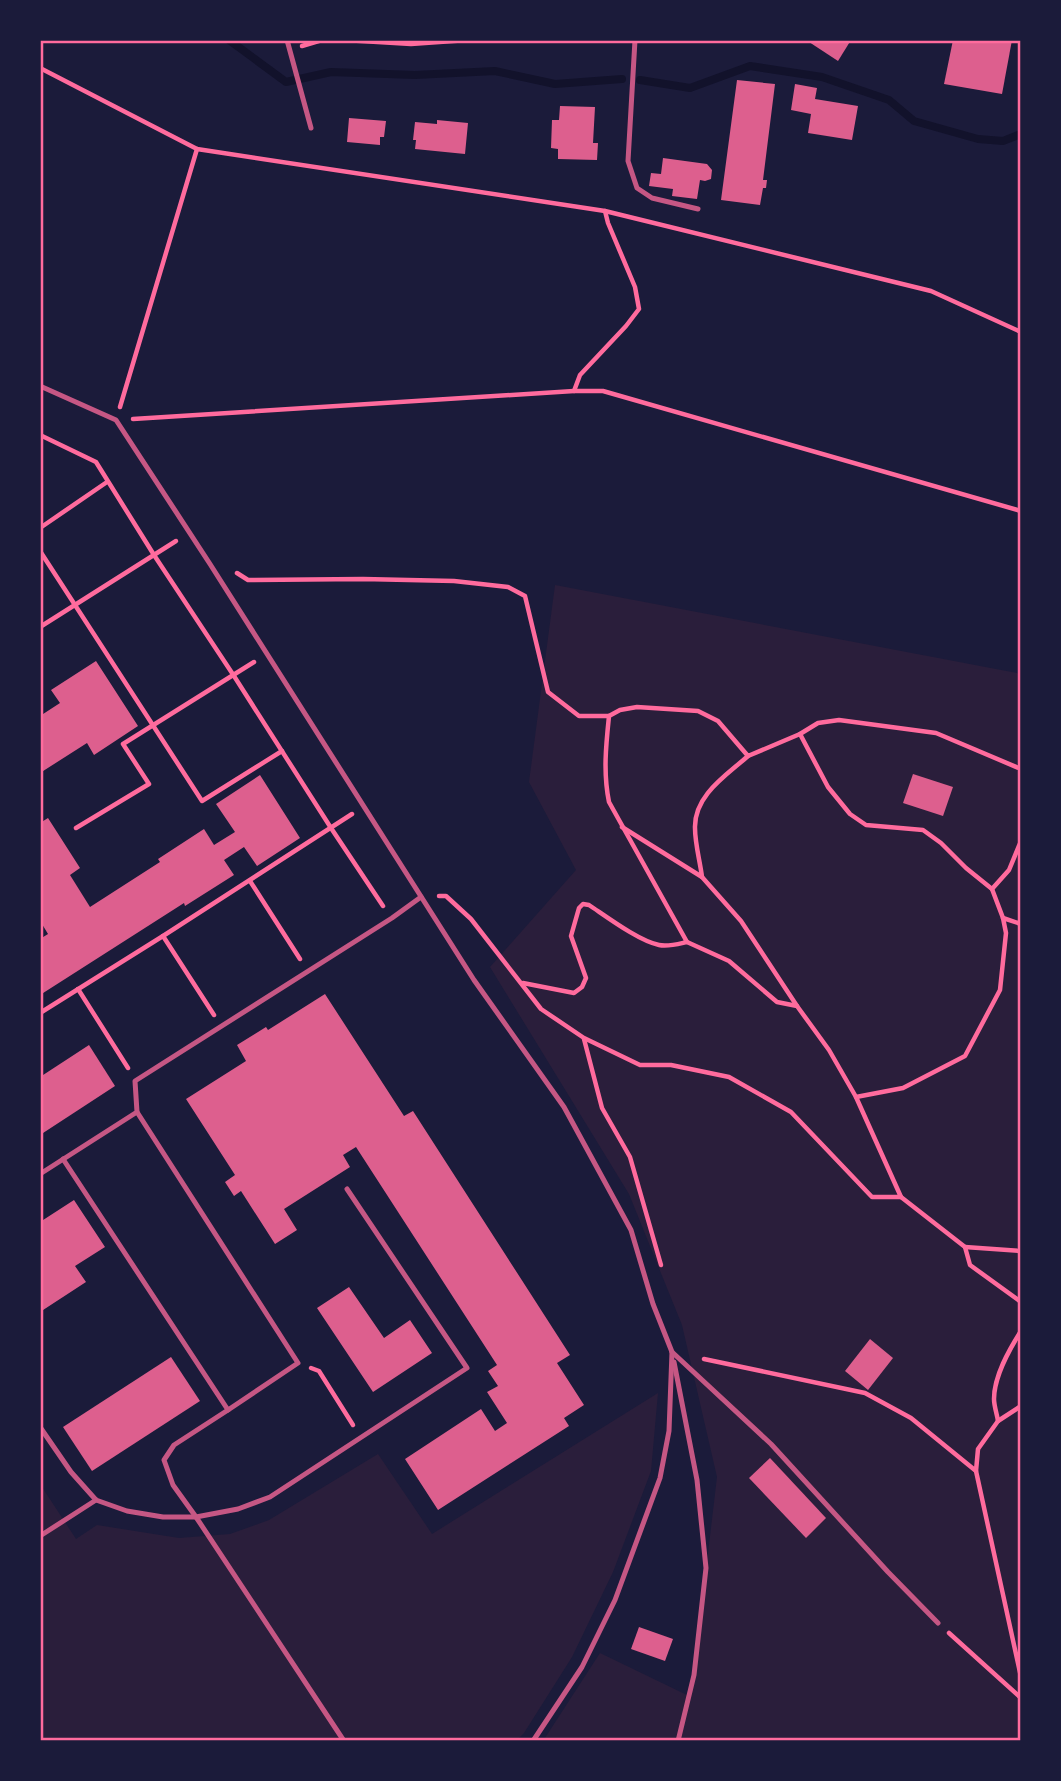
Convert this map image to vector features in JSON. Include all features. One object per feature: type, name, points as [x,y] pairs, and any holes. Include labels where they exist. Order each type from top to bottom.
[{"type":"lane","points":[[287,40],[311,128]]},
{"type":"lane","points":[[635,40],[628,161],[637,188],[652,198],[698,209]]},
{"type":"lane","points":[[40,386],[116,420],[474,980],[565,1107],[631,1230],[653,1304],[672,1352],[697,1480],[706,1569],[694,1675],[678,1741]]},
{"type":"lane","points":[[344,1741],[173,1485],[164,1460],[174,1445],[298,1363],[137,1112],[135,1081],[421,897]]},
{"type":"lane","points":[[40,1174],[137,1112]]},
{"type":"lane","points":[[63,1160],[228,1410]]},
{"type":"lane","points":[[40,1427],[71,1472],[96,1500],[127,1511],[163,1517],[196,1517],[238,1509],[270,1497],[467,1368],[347,1189]]},
{"type":"lane","points":[[672,1352],[771,1444],[938,1623]]},
{"type":"lane","points":[[533,1741],[582,1667],[615,1600],[635,1549],[660,1478],[669,1431],[672,1352]]},
{"type":"lane","points":[[40,1536],[96,1500]]},
{"type":"path","points":[[344,40],[411,44],[468,40]]},
{"type":"path","points":[[40,68],[197,149],[605,211],[932,291],[1021,332]]},
{"type":"path","points":[[197,149],[116,420],[603,391],[1021,511]]},
{"type":"path","points":[[574,391],[580,375],[639,309],[635,287],[605,211]]},
{"type":"path","points":[[40,435],[96,462],[331,828],[392,918]]},
{"type":"path","points":[[40,528],[107,482]]},
{"type":"path","points":[[40,627],[189,533]]},
{"type":"path","points":[[40,551],[202,801],[282,751]]},
{"type":"path","points":[[210,564],[225,565],[248,580],[454,581],[508,587],[525,596],[548,692],[579,716],[609,716],[620,710],[638,707],[698,711],[718,721],[748,756]]},
{"type":"path","points":[[76,828],[149,783],[123,744],[267,654]]},
{"type":"path","points":[[609,716],[605,760],[605,783],[609,802],[687,942],[729,961],[777,1002],[797,1006]]},
{"type":"path","points":[[702,877],[695,826],[698,808],[709,790],[748,756],[800,734],[818,723],[839,720],[936,733],[1021,769]]},
{"type":"path","points":[[800,734],[828,787],[850,814],[866,825],[923,830],[942,843],[966,868],[992,889],[1006,933],[1000,990],[965,1056],[903,1088],[856,1097]]},
{"type":"path","points":[[40,1013],[365,806]]},
{"type":"path","points":[[621,827],[702,877],[741,921],[829,1050],[856,1097],[901,1197],[965,1247],[1021,1251]]},
{"type":"path","points":[[992,889],[1009,870],[1021,841]]},
{"type":"path","points":[[250,880],[309,971]]},
{"type":"path","points":[[421,897],[446,896],[471,919],[541,1009],[584,1038],[640,1065],[671,1065],[729,1077],[791,1112],[872,1197],[901,1197]]},
{"type":"path","points":[[522,983],[574,993],[582,987],[586,978],[570,936],[579,908],[583,904],[658,945],[687,942]]},
{"type":"path","points":[[1003,918],[1021,924]]},
{"type":"path","points":[[163,936],[221,1027]]},
{"type":"path","points":[[78,989],[135,1081]]},
{"type":"path","points":[[584,1038],[602,1108],[630,1157],[662,1271]]},
{"type":"path","points":[[965,1247],[970,1265],[1021,1302]]},
{"type":"path","points":[[998,1421],[994,1397],[999,1376],[1007,1354],[1021,1331]]},
{"type":"path","points":[[672,1352],[865,1393],[911,1418],[976,1471]]},
{"type":"path","points":[[298,1363],[319,1371],[361,1437]]},
{"type":"path","points":[[1020,1673],[976,1471],[978,1449],[998,1421],[1021,1406]]},
{"type":"path","points":[[938,1623],[1021,1698]]},
{"type":"shaded area","points":[[555,585],[1017,673],[1021,676],[1021,1741],[543,1741],[600,1653],[691,1697],[717,1477],[682,1325],[629,1194],[490,967],[576,870],[529,782]]},
{"type":"shaded area","points":[[658,1393],[651,1471],[613,1572],[572,1657],[524,1733],[516,1741],[40,1741],[40,1484],[76,1539],[97,1525],[179,1538],[230,1534],[269,1520],[378,1454],[432,1534]]},
{"type":"building","points":[[806,40],[851,40],[838,61]]},
{"type":"building","points":[[953,40],[1012,40],[1002,94],[944,84]]},
{"type":"building","points":[[737,80],[775,84],[763,180],[767,180],[760,205],[721,200]]},
{"type":"building","points":[[795,84],[817,88],[815,99],[858,106],[852,140],[808,133],[811,114],[791,110]]},
{"type":"building","points":[[560,106],[595,107],[593,143],[598,143],[597,160],[558,159],[558,149],[551,148],[552,120],[559,120]]},
{"type":"building","points":[[349,118],[386,121],[380,145],[347,142]]},
{"type":"building","points":[[437,120],[468,123],[465,154],[415,149],[415,122],[437,124]]},
{"type":"building","points":[[663,158],[707,164],[712,170],[711,179],[700,180],[697,199],[672,196],[673,189],[649,186],[651,173],[661,174]]},
{"type":"building","points":[[96,661],[138,726],[94,755],[87,743],[40,773],[40,716],[60,703],[51,690]]},
{"type":"building","points":[[913,774],[953,787],[943,816],[903,803]]},
{"type":"building","points":[[260,775],[300,838],[257,866],[244,847],[224,860],[234,875],[185,906],[184,903],[40,995],[40,939],[48,934],[42,924],[40,925],[40,823],[48,818],[80,868],[70,875],[90,907],[160,862],[158,859],[204,829],[214,845],[235,832],[216,804]]},
{"type":"building","points":[[325,994],[404,1116],[413,1111],[570,1355],[557,1363],[584,1405],[564,1418],[569,1426],[438,1510],[405,1459],[481,1409],[495,1431],[507,1423],[487,1392],[498,1386],[488,1371],[497,1365],[356,1147],[343,1155],[350,1167],[284,1209],[297,1230],[275,1244],[241,1191],[234,1196],[225,1182],[235,1175],[186,1099],[246,1061],[237,1045],[266,1027],[268,1030]]},
{"type":"building","points":[[89,1045],[115,1086],[40,1135],[40,1077]]},
{"type":"building","points":[[74,1200],[105,1247],[75,1266],[86,1282],[40,1312],[40,1222]]},
{"type":"building","points":[[349,1287],[384,1338],[410,1320],[432,1353],[373,1392],[317,1308]]},
{"type":"building","points":[[870,1339],[893,1358],[868,1390],[845,1371]]},
{"type":"building","points":[[171,1357],[200,1401],[92,1471],[63,1427]]},
{"type":"building","points":[[770,1458],[826,1518],[806,1538],[749,1478]]},
{"type":"building","points":[[639,1627],[673,1639],[665,1661],[631,1649]]},
{"type":"waterway","points":[[229,40],[286,82],[331,72],[415,75],[495,71],[555,84],[622,79]]},
{"type":"waterway","points":[[640,80],[690,88],[750,66],[822,77],[889,100],[914,121],[978,139],[1003,141],[1021,134]]}]
